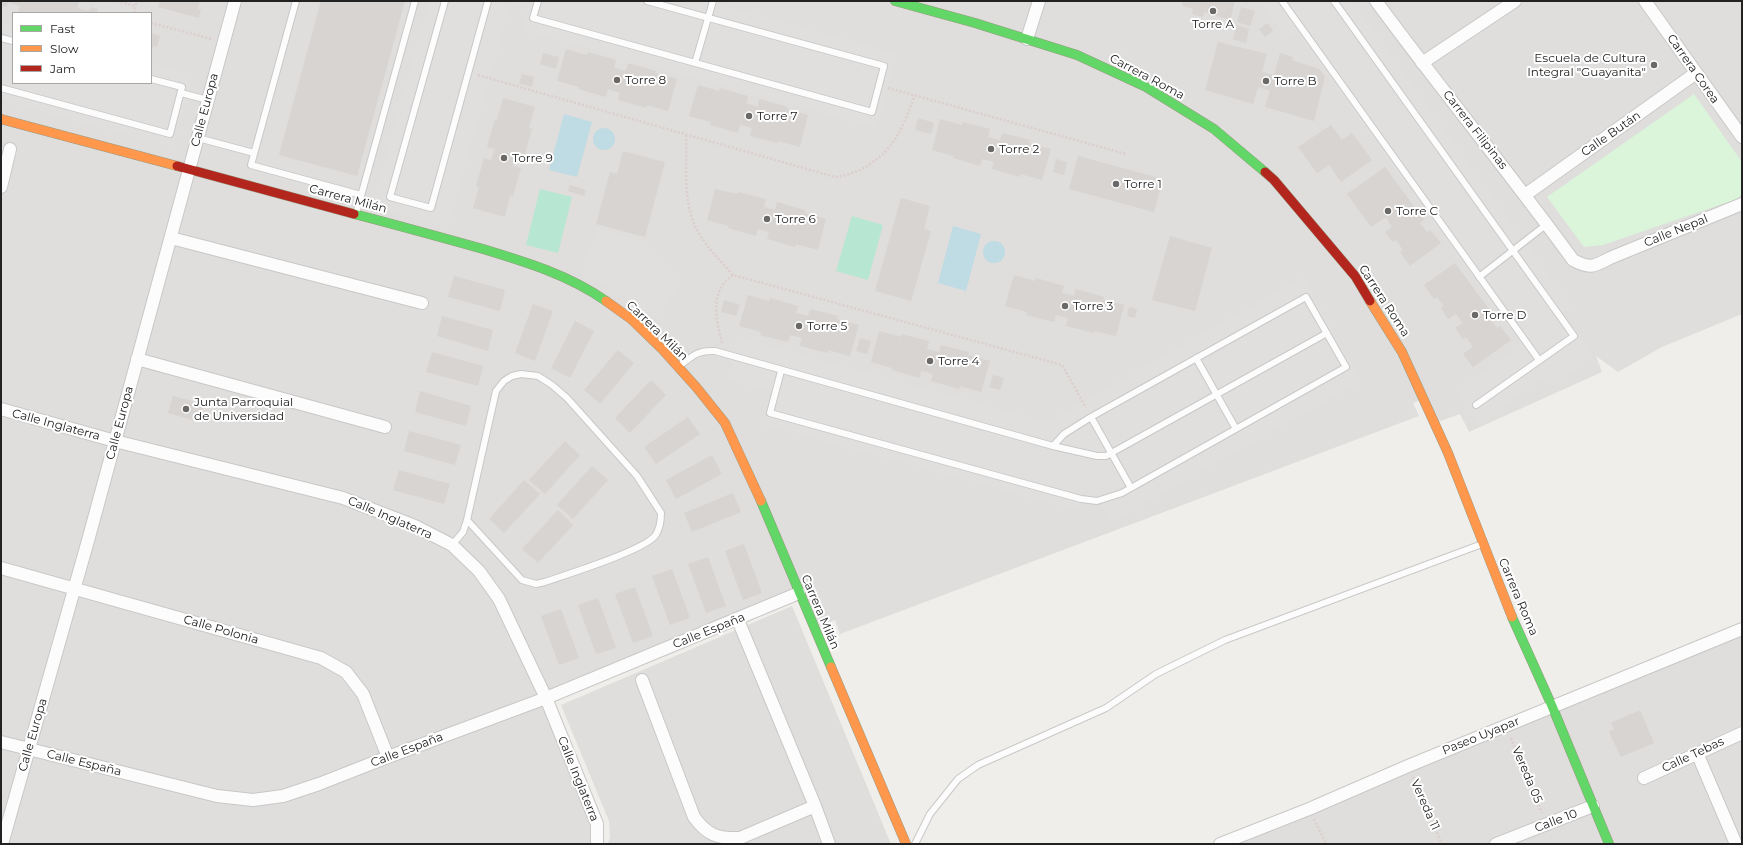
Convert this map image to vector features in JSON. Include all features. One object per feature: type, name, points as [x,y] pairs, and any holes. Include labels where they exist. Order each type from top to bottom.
[{"type":"street","name":"Calle Europa","points":[[2,844],[75,589],[235,1]]},
{"type":"street","name":"Carrera Roma","points":[[894,1],[1078,55],[1146,87],[1214,129],[1274,180],[1355,276],[1402,352],[1448,453],[1506,602],[1552,706],[1608,844]]},
{"type":"street","points":[[1027,39],[1039,1]]},
{"type":"street","name":"Carrera Filipinas","points":[[1376,1],[1422,63],[1526,195],[1573,260]]},
{"type":"street","points":[[1422,63],[1515,1]]},
{"type":"street","name":"Carrera Corea","points":[[1645,1],[1742,137]]},
{"type":"street","name":"Calle Bután","points":[[1526,195],[1696,73]]},
{"type":"street","name":"Carrera Milán","points":[[1,118],[356,214],[539,266],[592,291],[631,319],[678,366],[725,423],[750,476],[906,844]]},
{"type":"street","points":[[1,187],[10,149]]},
{"type":"street","name":"Calle Nepal","points":[[1573,260],[1584,266],[1594,266],[1742,204]]},
{"type":"street","points":[[171,238],[422,303]]},
{"type":"street","points":[[137,359],[385,427]]},
{"type":"street","name":"Calle Inglaterra","points":[[1,410],[115,441],[343,498],[415,526],[452,545],[479,571],[499,599],[546,698],[597,824],[597,844]]},
{"type":"street","name":"Calle Polonia","points":[[1,568],[321,658],[346,672],[363,694],[388,757]]},
{"type":"street","name":"Calle España","points":[[1,742],[217,796],[253,800],[283,796],[319,784],[546,698],[738,620],[799,593]]},
{"type":"street","points":[[738,620],[815,806],[829,844]]},
{"type":"street","name":"Paseo Uyapar","points":[[1220,844],[1309,809],[1506,725],[1742,629]]},
{"type":"street","points":[[642,680],[694,817],[702,828],[714,836],[727,839],[740,838],[815,806]]},
{"type":"street","name":"Calle Tebas","points":[[1644,778],[1742,733]]},
{"type":"street","points":[[1697,753],[1736,844]]},
{"type":"street","name":"Calle 10","points":[[1496,844],[1593,806]]},
{"type":"lane","points":[[296,1],[251,165],[361,195]]},
{"type":"lane","points":[[356,214],[414,1]]},
{"type":"lane","points":[[445,1],[390,197],[431,208],[488,1]]},
{"type":"lane","points":[[538,1],[533,18],[872,112],[884,66],[647,1]]},
{"type":"lane","points":[[695,63],[713,1]]},
{"type":"lane","points":[[1282,1],[1539,360]]},
{"type":"lane","points":[[1334,1],[1574,336],[1476,405]]},
{"type":"lane","points":[[1,38],[12,41]]},
{"type":"lane","points":[[1,88],[170,134],[182,87],[152,78]]},
{"type":"lane","points":[[181,93],[208,100]]},
{"type":"lane","points":[[198,138],[254,153]]},
{"type":"lane","points":[[1479,277],[1547,224]]},
{"type":"lane","points":[[781,371],[770,413],[1090,501],[1106,499],[1132,488],[1346,367],[1306,297],[1091,417],[1064,434],[1053,446]]},
{"type":"lane","points":[[678,366],[696,353],[701,351],[715,351],[781,371],[1053,446],[1097,456],[1106,456],[1327,333]]},
{"type":"lane","points":[[1196,358],[1236,429]]},
{"type":"lane","points":[[452,545],[463,532],[467,520],[496,390],[504,381],[512,376],[521,374],[538,376],[567,398],[637,476],[660,513],[661,520],[656,535],[642,546],[536,584],[522,580],[467,520]]},
{"type":"lane","points":[[1091,417],[1132,488]]},
{"type":"lane","points":[[915,844],[930,814],[958,778],[978,765],[1106,708],[1156,674],[1224,640],[1483,544]]},
{"type":"path","points":[[117,1],[135,6]]},
{"type":"path","points":[[134,12],[137,1]]},
{"type":"path","points":[[152,22],[224,42]]},
{"type":"path","points":[[468,72],[835,177],[846,176],[863,168],[888,151],[901,130],[915,95]]},
{"type":"path","points":[[879,85],[1126,154]]},
{"type":"path","points":[[686,134],[687,190],[693,222],[707,244],[733,275],[1062,365],[1091,417]]},
{"type":"path","points":[[725,354],[716,313],[721,286],[733,275]]},
{"type":"path","name":"Vereda 05","points":[[1506,725],[1547,824]]},
{"type":"path","name":"Vereda 11","points":[[1408,766],[1442,844]]},
{"type":"path","points":[[1309,809],[1326,844]]},
{"type":"shaded area","points":[[1,1],[1742,1],[1742,314],[1662,347],[1618,372],[1596,356],[1602,372],[1469,432],[1460,414],[1435,423],[1424,399],[1413,403],[1419,416],[840,634],[835,620],[813,628],[799,593],[547,698],[597,824],[597,844],[1,844]]},
{"type":"shaded area","points":[[429,1],[511,1],[448,227],[372,206]]},
{"type":"shaded area","points":[[530,1],[707,1],[897,54],[877,128],[522,30]]},
{"type":"shaded area","points":[[1260,1],[1352,1],[1571,307],[1563,313],[1594,356],[1550,387],[1544,378],[1478,424],[1456,392],[1521,346],[1297,34],[1289,40]]},
{"type":"shaded area","points":[[1,23],[12,26],[12,84],[152,84],[152,64],[193,75],[174,147],[1,100]]},
{"type":"shaded area","points":[[597,228],[636,238],[682,282],[657,318],[582,270]]},
{"type":"shaded area","points":[[1303,277],[1362,381],[1111,522],[1088,481],[1079,511],[762,424],[771,391],[727,379],[739,338],[1047,422]]},
{"type":"shaded area","points":[[792,606],[891,844],[608,844],[610,837],[609,821],[561,705]]},
{"type":"shaded area","points":[[1742,629],[1742,844],[1220,844]]},
{"type":"green space","points":[[1694,94],[1742,162],[1742,194],[1737,199],[1603,245],[1584,247],[1547,197]]},
{"type":"green space","points":[[540,189],[572,197],[558,253],[526,245]]},
{"type":"green space","points":[[852,216],[883,225],[868,280],[836,271]]},
{"type":"water","points":[[564,114],[592,122],[577,177],[549,170]]},
{"type":"water","points":[[604,128],[612,131],[615,139],[612,147],[604,150],[596,147],[593,139],[596,131]]},
{"type":"water","points":[[953,226],[981,234],[966,291],[938,283]]},
{"type":"water","points":[[994,241],[1002,244],[1005,252],[1002,260],[994,263],[986,260],[983,252],[986,244]]},
{"type":"building","points":[[1,1],[79,1],[77,8],[89,11],[90,7],[98,9],[97,12],[18,12],[20,6],[8,2],[7,7],[1,6]]},
{"type":"building","points":[[160,1],[200,1],[198,9],[201,9],[199,18],[158,7]]},
{"type":"building","points":[[321,1],[405,1],[357,176],[279,155]]},
{"type":"building","name":"Torre A","points":[[1183,1],[1235,1],[1230,20],[1204,12],[1203,17],[1192,14],[1193,9],[1182,6]]},
{"type":"building","points":[[1241,7],[1255,11],[1250,26],[1237,22]]},
{"type":"building","points":[[1268,23],[1273,31],[1265,37],[1259,29]]},
{"type":"building","points":[[1237,25],[1249,29],[1246,43],[1233,39]]},
{"type":"building","points":[[152,33],[160,36],[157,47],[153,46],[152,50]]},
{"type":"building","name":"Torre B","points":[[1218,42],[1267,54],[1262,72],[1274,75],[1280,53],[1293,57],[1292,60],[1319,69],[1325,77],[1314,121],[1265,107],[1270,91],[1258,87],[1253,104],[1205,90]]},
{"type":"building","name":"Torre 8","points":[[566,49],[587,55],[588,52],[616,60],[614,68],[626,71],[628,63],[677,79],[668,111],[647,105],[646,108],[618,100],[620,93],[608,89],[606,97],[557,81]]},
{"type":"building","points":[[543,53],[559,57],[556,69],[540,64]]},
{"type":"building","points":[[522,74],[534,77],[532,87],[519,83]]},
{"type":"building","name":"Torre 7","points":[[698,85],[719,91],[720,88],[748,96],[746,103],[758,107],[759,99],[788,107],[787,109],[808,115],[800,147],[750,136],[752,128],[740,125],[738,133],[710,125],[711,122],[689,116]]},
{"type":"building","name":"Torre 9","points":[[503,98],[535,107],[529,128],[532,129],[524,157],[517,155],[513,166],[521,168],[513,196],[510,195],[505,217],[473,208],[479,187],[476,186],[484,158],[491,160],[495,149],[487,147]]},
{"type":"building","points":[[918,118],[934,123],[931,134],[915,130]]},
{"type":"building","name":"Torre 2","points":[[940,119],[962,125],[962,122],[990,129],[988,137],[1000,140],[1002,133],[1030,140],[1029,143],[1051,149],[1042,180],[1021,174],[1020,177],[992,169],[994,162],[982,159],[980,166],[932,150]]},
{"type":"building","points":[[1331,125],[1342,140],[1352,133],[1372,160],[1341,182],[1329,165],[1317,173],[1298,147]]},
{"type":"building","points":[[623,151],[665,162],[645,237],[596,224],[610,172],[617,174]]},
{"type":"building","name":"Torre 1","points":[[1078,156],[1163,179],[1154,212],[1069,189]]},
{"type":"building","points":[[1056,159],[1067,162],[1064,175],[1053,172]]},
{"type":"building","name":"Torre C","points":[[1385,167],[1424,220],[1420,223],[1427,232],[1430,230],[1441,243],[1410,266],[1400,252],[1403,250],[1396,240],[1393,242],[1385,232],[1392,227],[1386,217],[1371,227],[1347,194]]},
{"type":"building","points":[[570,185],[586,190],[584,196],[568,191]]},
{"type":"building","name":"Torre 6","points":[[715,189],[737,194],[738,192],[766,199],[764,207],[775,210],[777,202],[805,210],[805,213],[826,219],[818,250],[796,244],[795,247],[767,239],[769,232],[758,229],[756,236],[707,220]]},
{"type":"building","points":[[901,198],[930,206],[924,229],[931,231],[911,301],[875,291]]},
{"type":"building","points":[[1170,236],[1212,248],[1195,311],[1152,300]]},
{"type":"building","name":"Torre D","points":[[1455,263],[1494,316],[1490,319],[1497,328],[1500,326],[1511,340],[1473,367],[1463,354],[1473,347],[1466,337],[1463,339],[1455,328],[1463,323],[1456,314],[1448,319],[1441,308],[1444,306],[1437,297],[1434,299],[1424,285]]},
{"type":"building","name":"Torre 3","points":[[1014,275],[1035,281],[1036,278],[1064,286],[1062,293],[1074,296],[1076,289],[1104,297],[1103,299],[1124,305],[1116,336],[1094,331],[1094,333],[1066,326],[1068,318],[1056,315],[1054,322],[1026,315],[1027,312],[1005,306]]},
{"type":"building","points":[[454,276],[505,290],[500,311],[448,297]]},
{"type":"building","name":"Torre 5","points":[[748,295],[769,301],[770,298],[798,306],[796,313],[808,316],[810,309],[838,316],[837,319],[859,325],[850,356],[828,350],[828,353],[800,346],[802,338],[790,335],[788,342],[760,335],[761,332],[739,326]]},
{"type":"building","points":[[724,300],[740,305],[736,316],[721,312]]},
{"type":"building","points":[[533,304],[553,311],[535,361],[515,353]]},
{"type":"building","points":[[1129,307],[1137,309],[1135,318],[1127,316]]},
{"type":"building","points":[[442,316],[493,330],[488,351],[437,336]]},
{"type":"building","points":[[575,321],[594,331],[570,378],[551,368]]},
{"type":"building","name":"Torre 4","points":[[879,331],[901,337],[901,334],[929,341],[927,349],[939,352],[941,345],[969,352],[968,355],[990,361],[981,392],[960,386],[959,389],[931,381],[933,374],[927,372],[921,371],[920,378],[871,362]]},
{"type":"building","points":[[860,338],[871,341],[867,354],[856,351]]},
{"type":"building","points":[[618,350],[634,363],[600,404],[584,390]]},
{"type":"building","points":[[432,352],[483,366],[478,386],[426,372]]},
{"type":"building","points":[[993,375],[1004,378],[1000,390],[989,387]]},
{"type":"building","points":[[651,380],[666,395],[630,433],[615,418]]},
{"type":"building","points":[[420,391],[471,406],[466,426],[415,412]]},
{"type":"building","name":"Junta Parroquial de Universidad","points":[[173,396],[204,404],[199,422],[168,413]]},
{"type":"building","points":[[688,417],[700,434],[656,464],[644,447]]},
{"type":"building","points":[[409,431],[461,445],[455,465],[404,451]]},
{"type":"building","points":[[565,441],[580,455],[545,494],[529,480]]},
{"type":"building","points":[[712,455],[722,474],[676,499],[666,480]]},
{"type":"building","points":[[592,466],[608,480],[573,519],[557,505]]},
{"type":"building","points":[[399,470],[450,484],[444,504],[393,490]]},
{"type":"building","points":[[524,480],[540,494],[504,533],[489,519]]},
{"type":"building","points":[[733,493],[741,512],[692,532],[684,513]]},
{"type":"building","points":[[558,510],[573,525],[538,563],[522,549]]},
{"type":"building","points":[[744,544],[762,593],[743,600],[725,551]]},
{"type":"building","points":[[708,557],[726,606],[706,613],[688,564]]},
{"type":"building","points":[[672,569],[690,618],[670,625],[652,576]]},
{"type":"building","points":[[635,587],[653,636],[633,643],[615,594]]},
{"type":"building","points":[[598,598],[616,648],[596,654],[578,605]]},
{"type":"building","points":[[561,609],[579,658],[559,665],[541,616]]},
{"type":"building","points":[[1640,710],[1654,743],[1621,757],[1609,732],[1614,729],[1611,723]]},
{"type":"traffic: fast","points":[[895,1],[975,23],[1077,55],[1146,87],[1214,129],[1265,172]]},
{"type":"traffic: fast","points":[[354,214],[483,249],[531,264],[577,284],[606,301]]},
{"type":"traffic: fast","points":[[761,501],[831,667]]},
{"type":"traffic: fast","points":[[1512,617],[1552,706],[1609,844]]},
{"type":"traffic: slow","points":[[1,119],[177,166]]},
{"type":"traffic: slow","points":[[606,301],[631,319],[662,349],[697,388],[725,423],[761,501]]},
{"type":"traffic: slow","points":[[1370,301],[1402,352],[1448,453],[1512,617]]},
{"type":"traffic: slow","points":[[831,667],[906,844]]},
{"type":"traffic: jam","points":[[177,166],[354,214]]},
{"type":"traffic: jam","points":[[1265,172],[1274,180],[1355,276],[1370,301]]},
{"type":"place","name":"Torre A","points":[[1213,11]]},
{"type":"place","name":"Escuela de Cultura Integral \"Guayanita\"","points":[[1654,65]]},
{"type":"place","name":"Torre 8","points":[[617,80]]},
{"type":"place","name":"Torre B","points":[[1266,81]]},
{"type":"place","name":"Torre 7","points":[[749,116]]},
{"type":"place","name":"Torre 2","points":[[991,149]]},
{"type":"place","name":"Torre 9","points":[[504,158]]},
{"type":"place","name":"Torre 1","points":[[1116,184]]},
{"type":"place","name":"Torre C","points":[[1388,211]]},
{"type":"place","name":"Torre 6","points":[[767,219]]},
{"type":"place","name":"Torre 3","points":[[1065,306]]},
{"type":"place","name":"Torre D","points":[[1475,315]]},
{"type":"place","name":"Torre 5","points":[[799,326]]},
{"type":"place","name":"Torre 4","points":[[930,361]]},
{"type":"place","name":"Junta Parroquial de Universidad","points":[[186,409]]}]
